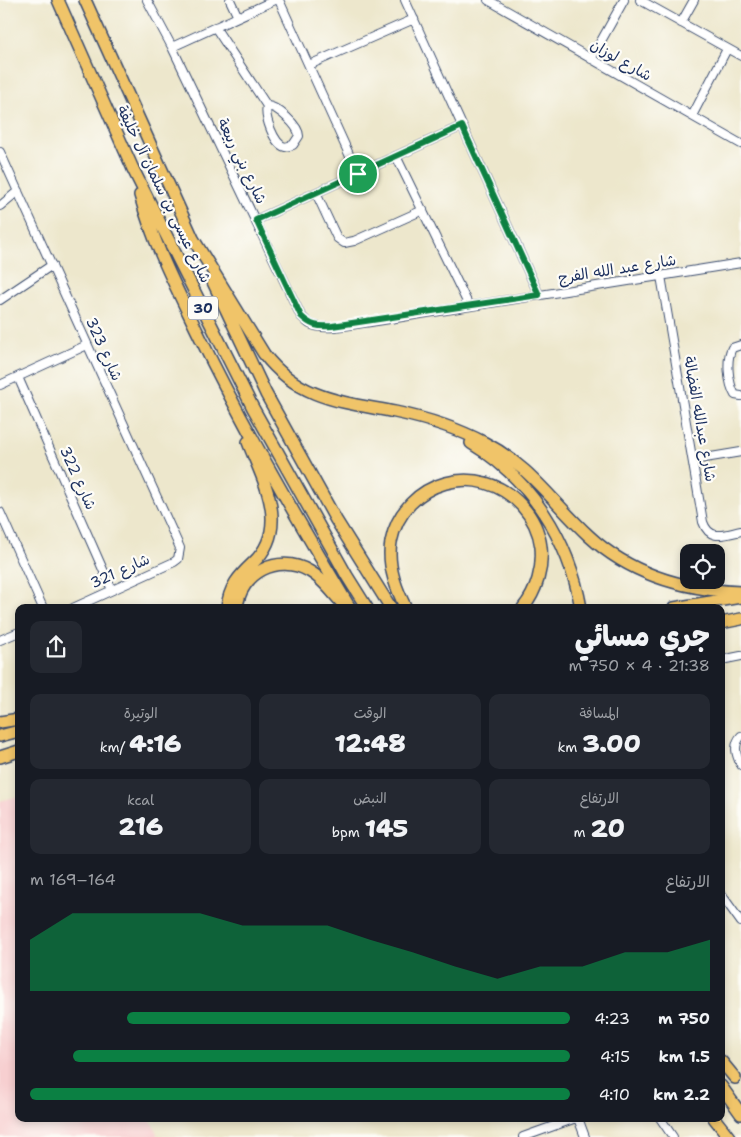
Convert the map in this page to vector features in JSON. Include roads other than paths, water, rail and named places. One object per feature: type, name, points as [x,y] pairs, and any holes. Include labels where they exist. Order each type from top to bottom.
[{"type":"highway","name":"شارع عيسى بن سلمان آل خليفة","points":[[58,0],[133,169],[253,408],[364,604]]},
{"type":"highway","name":"شارع عيسى بن سلمان آل خليفة","points":[[85,0],[266,394],[336,520],[388,604]]},
{"type":"highway","points":[[133,169],[149,227],[161,258],[232,401],[302,528],[348,604]]},
{"type":"highway","points":[[192,236],[264,354],[284,374],[303,388],[321,396],[349,404],[398,413],[437,424],[485,443],[515,462],[588,535],[629,566],[669,582],[720,591],[741,592]]},
{"type":"highway","points":[[228,604],[231,589],[237,579],[264,550],[273,522],[270,499],[232,401]]},
{"type":"highway","points":[[437,424],[478,447],[498,462],[528,492],[550,522],[569,560],[580,604]]},
{"type":"highway","points":[[404,604],[397,588],[390,561],[391,543],[397,524],[406,510],[419,496],[434,486],[460,480],[480,482],[499,489],[520,503],[534,523],[540,539],[541,563],[534,588],[525,604]]},
{"type":"highway","points":[[238,604],[242,589],[251,577],[261,569],[280,564],[296,566],[311,572],[342,604]]},
{"type":"highway","points":[[698,604],[741,597]]},
{"type":"highway","points":[[725,621],[741,618]]},
{"type":"highway","points":[[0,722],[15,719]]},
{"type":"highway","points":[[0,736],[15,732]]},
{"type":"highway","points":[[0,757],[15,753]]},
{"type":"highway","points":[[725,1066],[735,1078]]},
{"type":"highway","points":[[725,1092],[741,1114]]},
{"type":"highway","points":[[718,1122],[729,1137]]},
{"type":"street","name":"شارع بني ربيعة","points":[[147,0],[172,46],[301,316],[309,324],[319,327]]},
{"type":"street","points":[[230,0],[238,17]]},
{"type":"street","points":[[172,46],[277,0],[309,65],[358,174]]},
{"type":"street","points":[[405,0],[539,295]]},
{"type":"street","name":"شارع لوزان","points":[[488,0],[741,144]]},
{"type":"street","points":[[591,59],[624,0]]},
{"type":"street","points":[[640,0],[741,56]]},
{"type":"street","points":[[681,23],[694,0]]},
{"type":"street","points":[[309,65],[414,19]]},
{"type":"street","points":[[215,27],[267,106],[267,119],[278,143],[285,147],[293,145],[300,136],[298,129],[278,110],[272,106],[267,106]]},
{"type":"street","points":[[692,116],[727,48]]},
{"type":"street","points":[[256,220],[462,126]]},
{"type":"street","name":"شارع 323","points":[[0,152],[180,548],[178,559]]},
{"type":"street","points":[[396,156],[469,306]]},
{"type":"street","points":[[0,206],[18,191]]},
{"type":"street","points":[[316,193],[337,238],[344,243],[354,241],[423,210]]},
{"type":"street","name":"شارع عبد الله الفرج","points":[[319,327],[377,320],[741,263]]},
{"type":"street","points":[[0,300],[52,265]]},
{"type":"street","name":"شارع عبدالله الفضالة","points":[[661,276],[703,522],[706,531],[710,534],[718,535],[741,531]]},
{"type":"street","points":[[0,385],[88,345]]},
{"type":"street","points":[[741,346],[732,348],[729,353],[728,364],[732,390],[735,394],[741,396]]},
{"type":"street","name":"شارع 322","points":[[18,377],[112,590]]},
{"type":"street","points":[[693,460],[741,452]]},
{"type":"street","points":[[0,512],[41,604]]},
{"type":"street","name":"شارع 321","points":[[82,604],[178,559]]},
{"type":"street","points":[[0,640],[15,634]]},
{"type":"street","points":[[725,659],[741,656]]},
{"type":"street","points":[[0,714],[5,717],[15,718]]},
{"type":"street","points":[[741,736],[736,743],[736,751],[741,765]]},
{"type":"street","points":[[725,900],[741,922]]},
{"type":"street","points":[[523,1137],[566,1122]]},
{"type":"street","points":[[579,1122],[585,1137]]},
{"type":"street","points":[[663,1122],[673,1137]]}]
